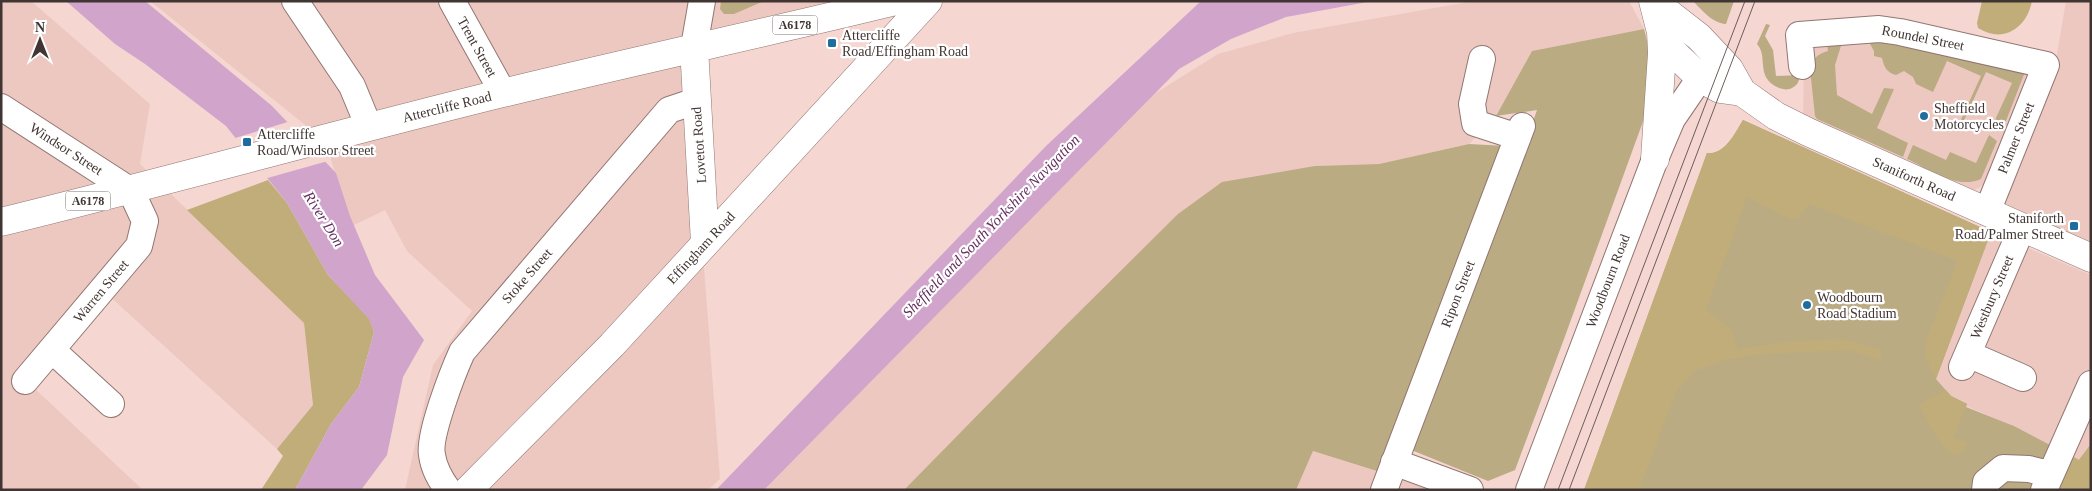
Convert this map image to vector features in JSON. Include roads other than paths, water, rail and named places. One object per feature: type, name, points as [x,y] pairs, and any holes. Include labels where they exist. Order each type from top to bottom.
[{"type":"main road","name":"Attercliffe Road","points":[[1,222],[131,191],[203,170],[503,93],[896,1]]},
{"type":"main road","name":"Effingham Road","points":[[468,490],[612,345],[928,1]]},
{"type":"main road","points":[[1655,159],[1662,53],[1660,13]]},
{"type":"main road","name":"Staniforth Road","points":[[1660,13],[1699,37],[1728,69],[1742,92],[1776,116],[2091,258]]},
{"type":"main road","name":"Staniforth Road","points":[[1660,13],[1672,50],[1700,78],[1720,89],[1742,92]]},
{"type":"main road","name":"Lovetot Road","points":[[694,47],[705,243]]},
{"type":"main road","points":[[1700,78],[1709,72],[1728,69]]},
{"type":"main road","points":[[702,192],[718,198],[747,198]]},
{"type":"street","points":[[295,1],[352,86],[369,127]]},
{"type":"street","points":[[694,47],[702,1]]},
{"type":"street","name":"Trent Street","points":[[457,3],[503,93]]},
{"type":"street","name":"Roundel Street","points":[[1802,66],[1799,35],[1878,29],[1900,32],[2046,65]]},
{"type":"street","name":"Ripon Street","points":[[1384,490],[1520,132],[1476,123],[1472,104],[1482,59]]},
{"type":"street","name":"Palmer Street","points":[[1987,212],[2046,65]]},
{"type":"street","name":"Woodbourn Road","points":[[1529,490],[1655,159],[1672,119],[1700,78]]},
{"type":"street","name":"Stoke Street","points":[[448,490],[438,476],[431,453],[436,427],[452,374],[462,352],[669,110],[696,101]]},
{"type":"street","name":"Windsor Street","points":[[1,107],[131,191]]},
{"type":"street","name":"Warren Street","points":[[25,381],[139,246],[145,221],[131,191]]},
{"type":"street","name":"Westbury Street","points":[[2022,228],[1965,361],[2023,378]]},
{"type":"street","points":[[52,350],[111,404]]},
{"type":"street","points":[[1985,490],[1986,482],[2003,468],[2029,470],[2047,482],[2089,392]]},
{"type":"street","points":[[1394,462],[1470,490]]},
{"type":"water","name":"River Don","points":[[66,1],[145,1],[272,106],[336,173],[350,216],[375,275],[424,340],[403,377],[387,455],[361,490],[295,490],[331,424],[359,387],[374,332],[369,319],[328,275],[287,203],[226,126],[145,64],[115,44]]},
{"type":"water","name":"Sheffield and South Yorkshire Navigation","points":[[1201,1],[1373,1],[1286,17],[1231,39],[1179,69],[764,490],[716,490],[1046,146]]},
{"type":"tram line","points":[[1558,490],[1745,1]]},
{"type":"tram line","points":[[1569,490],[1755,1]]},
{"type":"place","name":"Attercliffe Road/Effingham Road","points":[[832,43]]},
{"type":"place","name":"Sheffield Motorcycles","points":[[1924,116]]},
{"type":"place","name":"Attercliffe Road/Windsor Street","points":[[247,142]]},
{"type":"place","name":"Staniforth Road/Palmer Street","points":[[2074,226]]},
{"type":"place","name":"Woodbourn Road Stadium","points":[[1807,305]]}]
